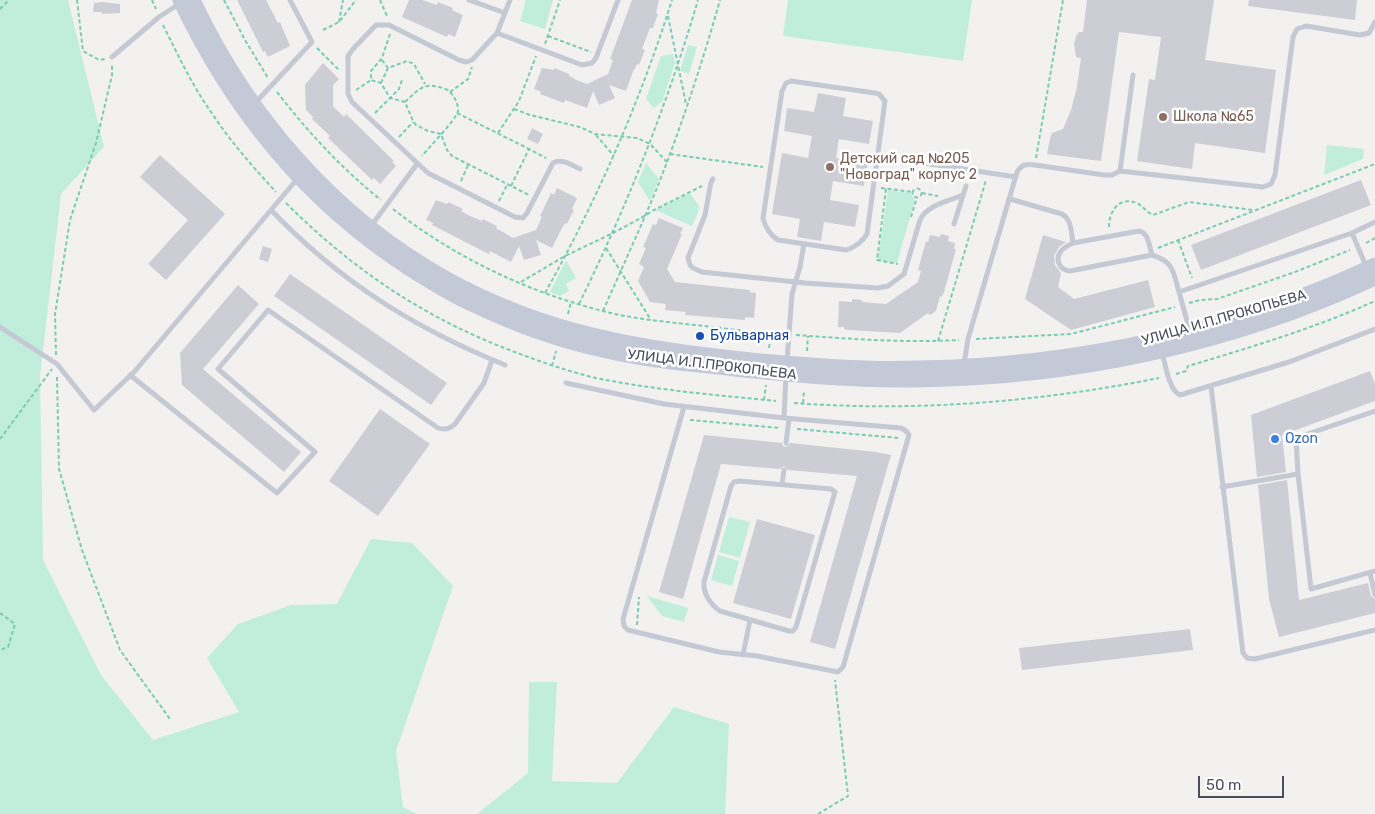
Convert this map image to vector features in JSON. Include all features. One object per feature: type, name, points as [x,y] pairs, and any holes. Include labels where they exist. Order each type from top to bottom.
[{"type":"street","name":"УЛИЦА И.П.ПРОКОПЬЕВА","points":[[185,1],[208,32],[273,150],[298,178],[344,220],[408,254],[447,279],[517,311],[563,328],[622,343],[786,369],[915,368],[963,373],[1042,359],[1160,345],[1191,337],[1258,311],[1373,272]]},
{"type":"street","name":"УЛИЦА И.П.ПРОКОПЬЕВА","points":[[250,109],[367,232]]},
{"type":"lane","points":[[250,109],[311,43],[290,0]]},
{"type":"lane","points":[[469,0],[505,13]]},
{"type":"lane","points":[[510,0],[497,33],[472,60],[466,62],[392,26],[385,24],[376,25],[353,49],[347,60],[349,96],[416,164],[432,176],[515,217],[523,218],[528,213],[555,162],[563,161],[580,169]]},
{"type":"lane","points":[[497,33],[582,65],[592,64],[598,55],[618,0]]},
{"type":"lane","points":[[112,57],[159,17],[185,1]]},
{"type":"lane","points":[[963,373],[968,339],[1016,177],[1021,166],[1026,164],[1104,175],[1120,171],[1263,187],[1271,184],[1275,175],[1293,37],[1297,29],[1306,26],[1360,35],[1368,33],[1375,22]]},
{"type":"lane","points":[[1120,171],[1133,75]]},
{"type":"lane","points":[[791,81],[875,93],[883,97],[885,105],[878,156],[865,238],[846,250],[778,240],[772,237],[764,223],[782,91],[786,83],[791,81]]},
{"type":"lane","points":[[878,156],[1016,177]]},
{"type":"lane","points":[[367,232],[416,164]]},
{"type":"lane","points":[[0,327],[57,364],[94,410],[130,375],[298,178]]},
{"type":"lane","points":[[712,180],[705,215],[689,253],[688,260],[693,268],[702,272],[878,288],[888,286],[905,272],[919,221],[924,214],[929,209],[963,194]]},
{"type":"lane","points":[[954,224],[966,186]]},
{"type":"lane","points":[[1010,199],[1067,217],[1070,222],[1073,243]]},
{"type":"lane","points":[[271,210],[328,264],[375,299],[425,329],[505,365]]},
{"type":"lane","points":[[1179,292],[1352,232],[1375,222]]},
{"type":"lane","points":[[1151,253],[1146,235],[1139,231],[1073,243],[1064,248],[1059,254],[1058,263],[1064,270],[1070,271],[1151,253],[1163,259],[1171,266],[1191,337]]},
{"type":"lane","points":[[1352,232],[1373,272]]},
{"type":"lane","points":[[786,443],[788,428],[786,418],[786,369],[792,294],[804,244]]},
{"type":"lane","points":[[130,375],[277,493],[315,452],[218,369],[268,310],[441,429],[455,424],[484,383],[492,360]]},
{"type":"lane","points":[[1160,345],[1172,388],[1176,394],[1184,394],[1290,362],[1375,329]]},
{"type":"lane","points":[[566,383],[619,396],[684,407],[901,428],[908,432],[909,439],[843,668],[840,671],[835,672],[763,657],[719,652],[625,628],[623,619],[684,407]]},
{"type":"lane","points":[[1211,386],[1241,651],[1244,656],[1255,659],[1375,630]]},
{"type":"lane","points":[[1375,411],[1296,438],[1298,474],[1311,589],[1372,572],[1375,595]]},
{"type":"lane","points":[[782,484],[784,470]]},
{"type":"lane","points":[[1222,487],[1298,474]]},
{"type":"lane","points":[[740,481],[782,484],[833,489],[835,494],[795,629],[788,631],[718,610],[705,593],[704,582],[733,483],[740,481]]},
{"type":"lane","points":[[744,655],[750,620]]},
{"type":"path","points":[[0,9],[9,0]]},
{"type":"path","points":[[77,0],[83,52],[99,60],[112,57],[112,75],[96,143],[70,220],[55,314],[59,469],[82,550],[120,650],[170,719]]},
{"type":"path","points":[[152,0],[157,12]]},
{"type":"path","points":[[224,0],[269,80]]},
{"type":"path","points":[[339,22],[343,0]]},
{"type":"path","points":[[323,30],[339,22],[356,0]]},
{"type":"path","points":[[349,96],[370,80],[371,71],[381,60],[392,26],[380,0]]},
{"type":"path","points":[[498,134],[519,101],[548,36],[560,0]]},
{"type":"path","points":[[544,293],[565,256],[614,156],[645,80],[672,1],[669,0]]},
{"type":"path","points":[[579,304],[613,234],[650,144],[678,66],[698,0]]},
{"type":"path","points":[[603,311],[646,215],[670,154],[687,107],[720,0]]},
{"type":"path","points":[[1035,165],[1063,0]]},
{"type":"path","points":[[667,16],[687,107]]},
{"type":"path","points":[[162,24],[210,111],[231,140],[277,193]]},
{"type":"path","points":[[548,36],[598,55]]},
{"type":"path","points":[[311,43],[347,78]]},
{"type":"path","points":[[381,60],[388,68]]},
{"type":"path","points":[[450,92],[470,76],[472,60]]},
{"type":"path","points":[[382,83],[388,68],[404,61],[412,62],[425,85]]},
{"type":"path","points":[[370,80],[382,83],[390,98],[405,102]]},
{"type":"path","points":[[370,119],[399,89],[402,80]]},
{"type":"path","points":[[405,102],[425,85],[443,88],[450,92],[456,103],[457,113],[416,164]]},
{"type":"path","points":[[276,90],[300,122],[320,144],[350,174],[384,201]]},
{"type":"path","points":[[405,102],[413,122],[421,128],[440,134],[450,155],[535,198]]},
{"type":"path","points":[[514,109],[530,115],[580,127],[595,134],[637,138],[650,144],[666,162]]},
{"type":"path","points":[[457,113],[555,162]]},
{"type":"path","points":[[394,142],[413,122]]},
{"type":"path","points":[[595,134],[614,156]]},
{"type":"path","points":[[496,208],[529,149]]},
{"type":"path","points":[[670,154],[770,168]]},
{"type":"path","points":[[1151,253],[1178,240],[1375,164]]},
{"type":"path","points":[[456,189],[468,165]]},
{"type":"path","points":[[938,341],[988,173]]},
{"type":"path","points":[[520,283],[565,256],[613,234],[667,202],[712,180]]},
{"type":"path","points":[[874,187],[913,192],[916,189],[921,191],[921,196],[917,197],[911,218]]},
{"type":"path","points":[[886,189],[876,260],[898,264],[896,268]]},
{"type":"path","points":[[913,192],[914,196],[917,197]]},
{"type":"path","points":[[284,201],[337,251],[369,276],[411,303],[464,332],[493,344],[552,366],[619,382],[780,402]]},
{"type":"path","points":[[1109,227],[1110,214],[1117,205],[1123,202],[1137,203],[1153,215],[1190,202],[1256,210]]},
{"type":"path","points":[[392,209],[424,232],[488,269],[544,293],[571,302],[603,311],[651,320],[783,334]]},
{"type":"path","points":[[1362,244],[1375,238]]},
{"type":"path","points":[[1178,240],[1195,286]]},
{"type":"path","points":[[606,248],[651,320]]},
{"type":"path","points":[[1188,304],[1200,300],[1217,299],[1294,272],[1354,248]]},
{"type":"path","points":[[1171,375],[1186,371],[1188,366],[1267,343],[1342,316],[1375,301]]},
{"type":"path","points":[[567,316],[571,302]]},
{"type":"path","points":[[974,339],[1071,334],[1178,307]]},
{"type":"path","points":[[769,353],[771,334]]},
{"type":"path","points":[[794,335],[882,342],[962,340]]},
{"type":"path","points":[[806,358],[808,336]]},
{"type":"path","points":[[552,366],[558,347]]},
{"type":"path","points":[[0,439],[57,364]]},
{"type":"path","points":[[790,402],[885,407],[949,405],[1100,390],[1161,378]]},
{"type":"path","points":[[764,400],[766,379]]},
{"type":"path","points":[[803,404],[804,389]]},
{"type":"path","points":[[692,408],[689,420],[909,439]]},
{"type":"path","points":[[635,632],[641,589]]},
{"type":"path","points":[[0,613],[16,624],[8,647],[0,650]]},
{"type":"path","points":[[818,814],[848,796],[835,672]]},
{"type":"green space","points":[[0,0],[68,0],[104,147],[61,194],[40,377],[43,560],[101,675],[153,740],[239,712],[207,658],[238,624],[291,605],[337,604],[371,539],[412,543],[453,586],[396,751],[403,807],[417,814],[0,814]]},
{"type":"green space","points":[[526,0],[553,0],[545,29],[520,21]]},
{"type":"green space","points":[[788,0],[972,0],[963,61],[783,36]]},
{"type":"green space","points":[[688,45],[697,47],[689,74],[680,71]]},
{"type":"green space","points":[[673,54],[675,63],[662,102],[654,108],[646,99],[661,56]]},
{"type":"green space","points":[[1327,145],[1364,149],[1363,159],[1324,175]]},
{"type":"green space","points":[[646,163],[659,179],[650,201],[638,182]]},
{"type":"green space","points":[[888,190],[910,193],[915,200],[897,263],[878,260]]},
{"type":"green space","points":[[690,193],[699,206],[692,226],[655,210]]},
{"type":"green space","points":[[566,260],[576,278],[566,284],[569,291],[560,296],[550,292]]},
{"type":"green space","points":[[729,517],[750,522],[740,558],[719,552]]},
{"type":"green space","points":[[718,555],[739,561],[732,586],[711,580]]},
{"type":"green space","points":[[647,596],[688,608],[684,622],[662,616]]},
{"type":"green space","points":[[529,682],[557,682],[552,781],[617,783],[674,707],[729,724],[725,814],[477,814],[528,773]]},
{"type":"building","points":[[237,0],[266,0],[278,23],[280,22],[290,46],[268,57],[265,51],[263,52]]},
{"type":"building","points":[[409,0],[422,0],[437,5],[438,2],[453,8],[452,10],[463,15],[455,37],[448,34],[447,37],[402,17]]},
{"type":"building","points":[[632,0],[659,0],[656,13],[658,14],[653,28],[650,28],[642,49],[645,50],[639,65],[637,64],[634,69],[626,91],[609,85],[615,98],[599,105],[593,91],[587,108],[565,100],[564,103],[540,94],[541,92],[534,89],[542,68],[554,70],[554,68],[587,84],[608,74],[613,60],[610,59]]},
{"type":"building","points":[[1087,0],[1214,0],[1205,60],[1276,70],[1265,153],[1195,143],[1192,169],[1137,161],[1149,79],[1155,80],[1161,37],[1119,32],[1101,161],[1047,154],[1052,133],[1063,129],[1071,110],[1077,87],[1081,58],[1076,57],[1074,44],[1079,32],[1083,32]]},
{"type":"building","points":[[1249,0],[1357,0],[1355,20],[1248,6]]},
{"type":"building","points":[[94,3],[120,4],[120,13],[102,14],[102,12],[93,12]]},
{"type":"building","points":[[323,63],[339,79],[333,85],[333,106],[344,117],[346,114],[394,161],[392,162],[396,166],[380,184],[374,178],[372,180],[328,138],[330,136],[312,119],[313,117],[306,110],[305,85]]},
{"type":"building","points":[[818,93],[846,98],[843,116],[873,121],[869,144],[839,139],[836,158],[868,163],[864,186],[833,181],[830,200],[859,205],[855,227],[824,222],[821,241],[797,237],[800,219],[772,214],[782,153],[808,158],[812,136],[784,131],[787,108],[814,112]]},
{"type":"building","points":[[532,128],[543,134],[538,144],[527,139]]},
{"type":"building","points":[[160,155],[225,214],[166,280],[148,264],[188,220],[140,177]]},
{"type":"building","points":[[1361,180],[1371,205],[1201,270],[1191,245]]},
{"type":"building","points":[[557,188],[577,198],[572,209],[574,210],[552,248],[536,240],[541,255],[524,260],[519,246],[511,262],[490,251],[489,254],[432,225],[433,223],[426,220],[436,200],[447,204],[448,202],[463,209],[461,211],[470,216],[482,221],[483,219],[497,226],[496,228],[513,238],[536,230],[542,217],[540,216],[551,193],[554,195]]},
{"type":"building","points":[[659,218],[683,228],[667,269],[675,282],[750,290],[749,292],[756,293],[754,318],[745,317],[745,320],[685,315],[686,312],[665,310],[666,304],[650,302],[638,281],[644,267],[639,264],[646,248],[643,247],[653,224],[656,225]]},
{"type":"building","points":[[941,234],[949,236],[948,241],[955,243],[954,249],[956,249],[944,292],[942,297],[940,296],[936,311],[930,315],[928,313],[900,333],[849,330],[844,329],[844,327],[838,327],[839,301],[852,302],[852,299],[862,300],[862,302],[886,304],[918,282],[921,271],[918,270],[926,241],[928,242],[930,235],[940,237]]},
{"type":"building","points":[[1043,235],[1066,242],[1059,247],[1054,256],[1055,265],[1061,273],[1058,287],[1074,299],[1148,280],[1155,307],[1071,330],[1025,299]]},
{"type":"building","points":[[263,246],[272,249],[268,262],[259,259]]},
{"type":"building","points":[[290,274],[447,383],[431,405],[274,296]]},
{"type":"building","points":[[238,285],[259,304],[203,369],[301,452],[284,472],[182,385],[180,353]]},
{"type":"building","points":[[1370,371],[1375,384],[1375,401],[1282,435],[1286,472],[1257,477],[1251,415]]},
{"type":"building","points":[[380,409],[430,444],[378,516],[329,481]]},
{"type":"building","points":[[704,435],[782,443],[786,447],[790,443],[891,455],[835,649],[810,642],[857,476],[788,470],[784,466],[780,469],[721,464],[683,599],[659,592]]},
{"type":"building","points":[[1287,480],[1299,600],[1368,583],[1371,596],[1375,599],[1375,613],[1279,637],[1269,599],[1258,485]]},
{"type":"building","points":[[757,519],[815,535],[791,619],[733,603]]},
{"type":"building","points":[[1190,629],[1193,650],[1022,670],[1019,648]]},
{"type":"place","name":"Школа №65","points":[[1163,117]]},
{"type":"place","name":"Детский сад №205 \"Новоград\" корпус 2","points":[[830,167]]},
{"type":"place","name":"Бульварная","points":[[700,336]]},
{"type":"place","name":"Ozon","points":[[1275,439]]}]
